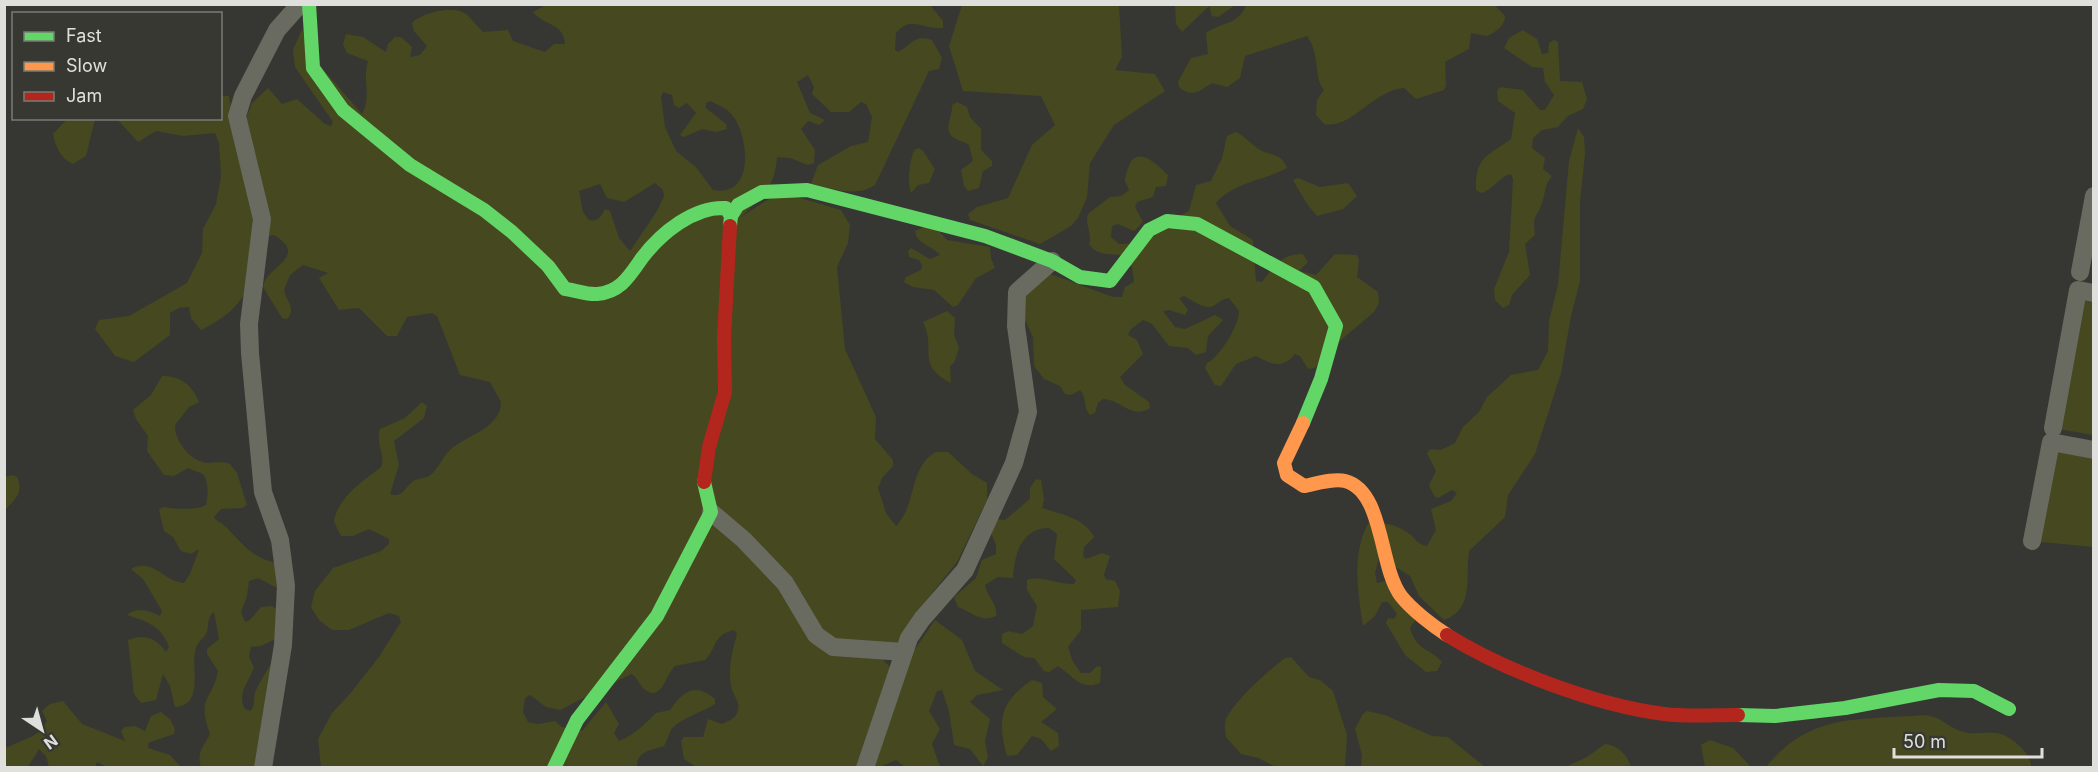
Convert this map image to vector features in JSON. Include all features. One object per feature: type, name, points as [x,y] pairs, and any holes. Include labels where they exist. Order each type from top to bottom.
[{"type":"street","points":[[263,768],[283,645],[286,586],[280,540],[263,492],[250,353],[249,324],[262,219],[237,116],[243,96],[277,30],[300,4]]},
{"type":"street","points":[[309,4],[313,68],[343,110],[410,165],[484,210],[512,232],[548,266],[566,289],[598,294],[628,281],[643,257],[678,223],[712,207],[726,208],[731,216]]},
{"type":"street","points":[[904,652],[833,647],[816,635],[785,583],[744,540],[711,512],[704,484],[709,447],[725,392],[724,337],[731,216],[738,205],[762,192],[807,190],[985,236],[1052,261],[1080,277],[1110,281],[1149,230],[1167,221],[1197,224],[1314,286],[1336,326],[1329,358],[1314,404],[1284,463],[1287,475],[1304,486],[1344,480],[1362,489],[1376,517],[1382,549],[1401,596],[1441,631],[1475,652],[1585,696],[1664,714],[1776,716],[1845,708],[1939,690],[1974,691],[2009,709]]},
{"type":"street","points":[[2080,272],[2094,196]]},
{"type":"street","points":[[865,768],[904,652],[922,619],[965,570],[1014,463],[1028,412],[1016,326],[1017,292],[1052,261]]},
{"type":"street","points":[[2053,428],[2078,290],[2094,293]]},
{"type":"street","points":[[2032,541],[2050,442],[2094,450]]},
{"type":"street","points":[[554,768],[577,720],[657,615],[711,512]]},
{"type":"green space","points":[[1175,4],[1235,5],[1218,17],[1212,16],[1209,6],[1182,32],[1176,24]]},
{"type":"green space","points":[[1494,4],[1505,16],[1502,26],[1487,36],[1471,33],[1469,49],[1445,62],[1446,85],[1444,90],[1416,99],[1404,88],[1393,90],[1382,95],[1353,116],[1334,124],[1324,124],[1316,115],[1317,100],[1324,90],[1319,79],[1314,51],[1307,36],[1245,56],[1240,78],[1227,87],[1212,83],[1192,93],[1183,91],[1179,87],[1178,82],[1191,58],[1208,54],[1206,33],[1234,20],[1246,5]]},
{"type":"green space","points":[[546,5],[930,5],[943,21],[943,28],[913,24],[902,27],[896,33],[895,50],[898,52],[921,38],[932,40],[942,58],[939,69],[929,71],[875,185],[868,189],[852,191],[835,190],[811,184],[818,165],[851,146],[868,142],[872,117],[866,104],[861,102],[849,112],[831,112],[812,94],[814,87],[808,75],[797,82],[810,113],[825,120],[819,125],[808,121],[801,129],[815,150],[814,163],[808,165],[790,158],[777,157],[776,168],[766,191],[741,217],[780,192],[841,210],[850,225],[848,243],[837,267],[845,349],[876,417],[875,439],[893,460],[893,466],[882,478],[878,488],[886,513],[896,526],[907,508],[921,467],[927,458],[936,452],[948,452],[972,474],[987,483],[987,500],[957,562],[912,618],[899,643],[880,657],[892,669],[909,658],[935,620],[962,640],[975,671],[1003,690],[977,695],[970,702],[990,719],[985,741],[988,758],[983,766],[970,749],[954,745],[949,711],[942,690],[937,691],[929,711],[940,729],[932,744],[940,767],[905,767],[896,760],[879,767],[696,767],[684,759],[681,741],[684,737],[703,737],[708,719],[722,724],[731,720],[737,713],[738,702],[730,679],[731,660],[737,634],[734,630],[718,639],[705,660],[675,666],[659,691],[654,693],[643,688],[631,674],[560,710],[546,707],[530,695],[525,698],[523,712],[528,722],[538,724],[555,721],[562,727],[582,731],[606,702],[619,724],[614,733],[619,741],[634,733],[656,713],[670,710],[680,698],[690,691],[701,691],[715,699],[715,704],[673,728],[664,746],[642,754],[637,767],[321,767],[318,739],[332,713],[379,657],[401,622],[399,616],[389,613],[349,630],[332,630],[319,620],[311,607],[315,591],[333,568],[381,551],[389,544],[389,539],[369,529],[353,536],[341,536],[334,522],[336,513],[345,498],[381,467],[380,429],[405,418],[422,402],[427,406],[424,418],[394,441],[399,465],[390,494],[397,495],[414,481],[432,473],[456,445],[489,425],[495,419],[501,402],[490,382],[460,375],[437,316],[432,313],[407,317],[397,336],[387,336],[359,308],[339,310],[319,278],[328,273],[303,265],[290,275],[284,290],[291,312],[287,319],[282,318],[263,287],[271,273],[287,256],[288,249],[274,235],[264,237],[255,269],[245,292],[239,303],[229,312],[201,330],[191,318],[189,307],[179,308],[170,313],[170,335],[134,362],[115,356],[95,329],[99,320],[129,316],[187,283],[202,253],[203,229],[216,204],[221,176],[219,143],[215,133],[183,136],[156,131],[138,142],[118,120],[222,120],[222,96],[229,96],[233,123],[242,130],[252,103],[268,88],[282,104],[297,99],[325,124],[331,126],[333,122],[295,67],[293,50],[302,29],[310,54],[362,114],[367,95],[368,61],[347,53],[343,44],[346,34],[363,37],[386,52],[388,44],[395,37],[401,37],[412,47],[410,57],[420,55],[427,46],[414,31],[412,23],[430,13],[454,10],[466,14],[483,32],[508,30],[513,41],[545,52],[554,44],[565,44],[564,37],[557,28],[537,17],[533,12]],"holes":[[[663,92],[672,95],[674,105],[679,108],[687,103],[696,113],[680,135],[684,137],[702,129],[716,132],[727,129],[726,124],[706,108],[706,103],[710,101],[733,116],[743,138],[745,151],[742,176],[736,185],[727,190],[713,190],[696,167],[676,151],[665,127],[661,97]],[[655,183],[663,190],[664,196],[657,211],[630,251],[619,238],[610,211],[605,209],[599,218],[589,220],[583,212],[579,191],[600,184],[607,198],[624,202]]]},
{"type":"green space","points":[[962,5],[1119,5],[1122,57],[1115,70],[1155,74],[1165,91],[1114,125],[1090,163],[1087,197],[1078,218],[1071,226],[1040,244],[970,220],[968,214],[977,207],[1008,198],[1032,145],[1055,125],[1041,96],[963,91],[949,46]]},
{"type":"green space","points":[[1523,30],[1537,39],[1542,54],[1548,53],[1549,43],[1554,40],[1558,42],[1560,81],[1582,82],[1587,99],[1583,109],[1568,116],[1558,127],[1542,130],[1533,138],[1532,148],[1545,158],[1543,169],[1552,176],[1546,186],[1535,219],[1535,235],[1525,244],[1530,275],[1512,295],[1509,305],[1503,308],[1495,300],[1494,289],[1509,252],[1513,179],[1511,174],[1507,175],[1481,193],[1476,190],[1476,179],[1484,158],[1511,139],[1515,113],[1498,101],[1497,91],[1500,87],[1523,90],[1540,110],[1545,110],[1554,95],[1545,82],[1543,68],[1532,67],[1504,48],[1509,38]]},
{"type":"green space","points":[[957,102],[967,107],[970,117],[981,129],[981,150],[992,161],[992,166],[983,171],[979,188],[968,191],[964,186],[961,170],[973,161],[969,145],[952,136],[948,128],[952,105]]},
{"type":"green space","points":[[66,120],[95,120],[86,156],[73,164],[59,152],[53,134]]},
{"type":"green space","points":[[1578,128],[1584,137],[1585,154],[1580,201],[1580,281],[1561,373],[1535,454],[1508,495],[1505,517],[1469,551],[1467,591],[1460,608],[1454,615],[1444,620],[1419,596],[1410,576],[1379,557],[1375,573],[1377,583],[1393,579],[1416,619],[1410,628],[1413,636],[1420,645],[1442,662],[1437,671],[1426,672],[1405,655],[1386,623],[1388,618],[1394,619],[1397,614],[1388,602],[1382,602],[1375,616],[1363,626],[1357,573],[1363,534],[1369,522],[1386,523],[1396,526],[1427,546],[1436,530],[1431,509],[1451,501],[1457,493],[1452,490],[1438,498],[1434,496],[1429,485],[1436,471],[1427,453],[1430,449],[1441,450],[1455,443],[1463,427],[1479,412],[1487,397],[1511,375],[1538,370],[1548,351],[1549,321],[1558,285],[1569,161]]},
{"type":"green space","points":[[1236,132],[1260,150],[1279,157],[1287,168],[1231,190],[1216,203],[1230,226],[1253,240],[1256,281],[1262,282],[1284,258],[1296,254],[1303,254],[1308,262],[1299,271],[1316,275],[1335,254],[1357,255],[1359,260],[1357,277],[1378,292],[1379,303],[1374,312],[1341,340],[1315,368],[1308,369],[1300,356],[1295,354],[1281,364],[1256,356],[1236,364],[1221,386],[1215,385],[1205,368],[1228,341],[1236,325],[1239,311],[1229,298],[1207,307],[1184,296],[1179,298],[1188,310],[1185,315],[1169,310],[1163,311],[1175,327],[1185,329],[1215,315],[1223,320],[1208,336],[1206,352],[1196,355],[1188,348],[1169,346],[1152,324],[1143,320],[1130,330],[1128,335],[1137,340],[1143,354],[1120,377],[1125,385],[1149,402],[1150,408],[1137,412],[1103,399],[1098,403],[1095,413],[1090,415],[1080,390],[1071,395],[1065,394],[1060,386],[1044,379],[1034,366],[1033,337],[1024,318],[1022,296],[1045,272],[1113,297],[1122,297],[1125,287],[1134,282],[1132,267],[1120,255],[1103,253],[1092,248],[1089,244],[1087,221],[1089,213],[1110,197],[1121,196],[1129,190],[1125,181],[1126,176],[1128,168],[1137,157],[1148,159],[1168,175],[1166,186],[1156,187],[1153,197],[1137,202],[1135,207],[1143,222],[1134,231],[1118,224],[1112,226],[1111,237],[1119,244],[1129,244],[1189,211],[1196,185],[1211,181],[1222,158],[1227,136]]},
{"type":"green space","points":[[919,148],[935,169],[929,183],[918,185],[911,193],[910,166],[914,150]]},
{"type":"green space","points":[[1298,178],[1320,187],[1348,183],[1357,196],[1343,209],[1317,216],[1293,180]]},
{"type":"green space","points":[[926,226],[940,232],[947,240],[990,247],[995,268],[976,278],[958,305],[953,307],[934,290],[913,287],[904,282],[906,277],[921,270],[922,265],[919,260],[909,257],[908,251],[911,248],[930,259],[940,255],[916,236],[915,231]]},
{"type":"green space","points":[[2078,290],[2093,293],[2093,435],[2053,428]]},
{"type":"green space","points":[[947,311],[955,318],[954,334],[959,348],[954,363],[950,366],[951,383],[933,370],[930,363],[927,332],[923,322]]},
{"type":"green space","points":[[162,376],[169,376],[185,383],[199,402],[189,407],[175,425],[177,437],[184,449],[194,458],[206,463],[230,464],[237,473],[247,505],[242,508],[221,509],[214,517],[255,554],[280,564],[277,588],[258,578],[249,581],[247,596],[241,612],[245,622],[250,620],[261,607],[272,606],[277,609],[275,639],[261,646],[251,647],[249,657],[254,667],[242,698],[245,709],[250,711],[254,705],[256,691],[272,663],[264,767],[201,767],[200,754],[210,734],[206,722],[205,705],[218,671],[207,654],[207,649],[219,639],[214,612],[209,619],[206,634],[195,652],[195,682],[191,699],[175,707],[170,686],[163,674],[156,700],[141,703],[134,694],[128,640],[144,637],[158,643],[166,652],[169,647],[158,629],[147,622],[127,615],[139,610],[160,616],[162,611],[143,579],[131,569],[145,566],[177,582],[184,583],[190,574],[199,549],[191,554],[181,551],[173,537],[164,531],[159,510],[163,507],[185,509],[201,507],[206,505],[207,497],[207,485],[203,474],[188,468],[174,476],[164,475],[147,451],[148,436],[136,419],[133,410],[151,395]]},
{"type":"green space","points":[[2051,442],[2093,450],[2093,547],[2032,541]]},
{"type":"green space","points":[[12,475],[17,477],[19,491],[5,510],[5,477]]},
{"type":"green space","points":[[1036,479],[1041,480],[1044,499],[1042,508],[1078,521],[1085,525],[1094,537],[1084,547],[1083,556],[1086,559],[1102,553],[1110,556],[1104,575],[1106,579],[1115,581],[1120,591],[1118,607],[1081,610],[1081,630],[1068,647],[1073,662],[1081,673],[1090,673],[1097,666],[1101,667],[1100,683],[1082,684],[1058,666],[1049,672],[1044,671],[1034,658],[1024,657],[1002,643],[1002,634],[1008,631],[1022,634],[1033,626],[1037,606],[1027,590],[1027,580],[1038,579],[1074,584],[1076,580],[1054,559],[1057,534],[1049,528],[1039,529],[1026,538],[1017,553],[1013,578],[998,577],[985,585],[996,616],[986,618],[977,616],[958,607],[954,597],[976,578],[982,560],[996,554],[996,545],[988,526],[995,519],[1005,520],[1030,499],[1030,488]]},
{"type":"green space","points":[[1291,657],[1309,677],[1320,680],[1333,691],[1347,735],[1345,767],[1276,767],[1258,758],[1241,754],[1226,737],[1226,719],[1237,703],[1270,670],[1285,658]]},
{"type":"green space","points":[[1032,680],[1042,683],[1043,697],[1057,709],[1041,722],[1058,733],[1059,746],[1051,751],[1041,739],[1032,736],[1017,755],[1007,756],[1002,732],[1004,713],[1013,696]]},
{"type":"green space","points":[[63,701],[82,724],[125,741],[121,731],[125,727],[135,726],[145,731],[151,716],[161,712],[170,719],[175,729],[174,734],[148,743],[148,748],[170,755],[181,767],[107,767],[97,762],[95,767],[49,767],[46,756],[39,749],[28,767],[5,767],[5,748],[41,730],[47,721],[42,711],[50,704]]},
{"type":"green space","points":[[1367,711],[1385,715],[1432,736],[1448,737],[1485,767],[1361,767],[1362,755],[1355,729]]},
{"type":"green space","points":[[1924,715],[1936,718],[1963,732],[1996,733],[2006,736],[2026,753],[2031,768],[1765,768],[1800,737],[1837,722]]},
{"type":"green space","points":[[1710,740],[1733,748],[1751,767],[1705,767],[1701,745]]},
{"type":"green space","points":[[1605,744],[1614,746],[1622,752],[1631,767],[1565,767],[1587,757]]},
{"type":"traffic: fast","points":[[309,4],[313,68],[343,110],[410,165],[484,210],[512,232],[548,266],[565,289],[593,294],[612,290],[624,282],[642,258],[668,231],[702,211],[726,208],[731,216],[730,226]]},
{"type":"traffic: fast","points":[[731,216],[738,205],[762,192],[807,190],[985,236],[1052,261],[1080,277],[1110,281],[1149,230],[1167,221],[1197,224],[1314,287],[1336,326],[1321,379],[1303,423]]},
{"type":"traffic: fast","points":[[554,768],[577,720],[657,616],[711,512],[704,482]]},
{"type":"traffic: fast","points":[[1738,715],[1775,716],[1845,708],[1939,690],[1974,691],[2009,709]]},
{"type":"traffic: slow","points":[[1303,423],[1284,463],[1287,475],[1304,486],[1341,480],[1358,488],[1367,499],[1374,514],[1388,567],[1401,596],[1411,607],[1447,635]]},
{"type":"traffic: jam","points":[[704,482],[709,447],[725,392],[724,337],[730,226]]},
{"type":"traffic: jam","points":[[1447,635],[1496,661],[1551,685],[1609,703],[1673,715],[1738,715]]}]
